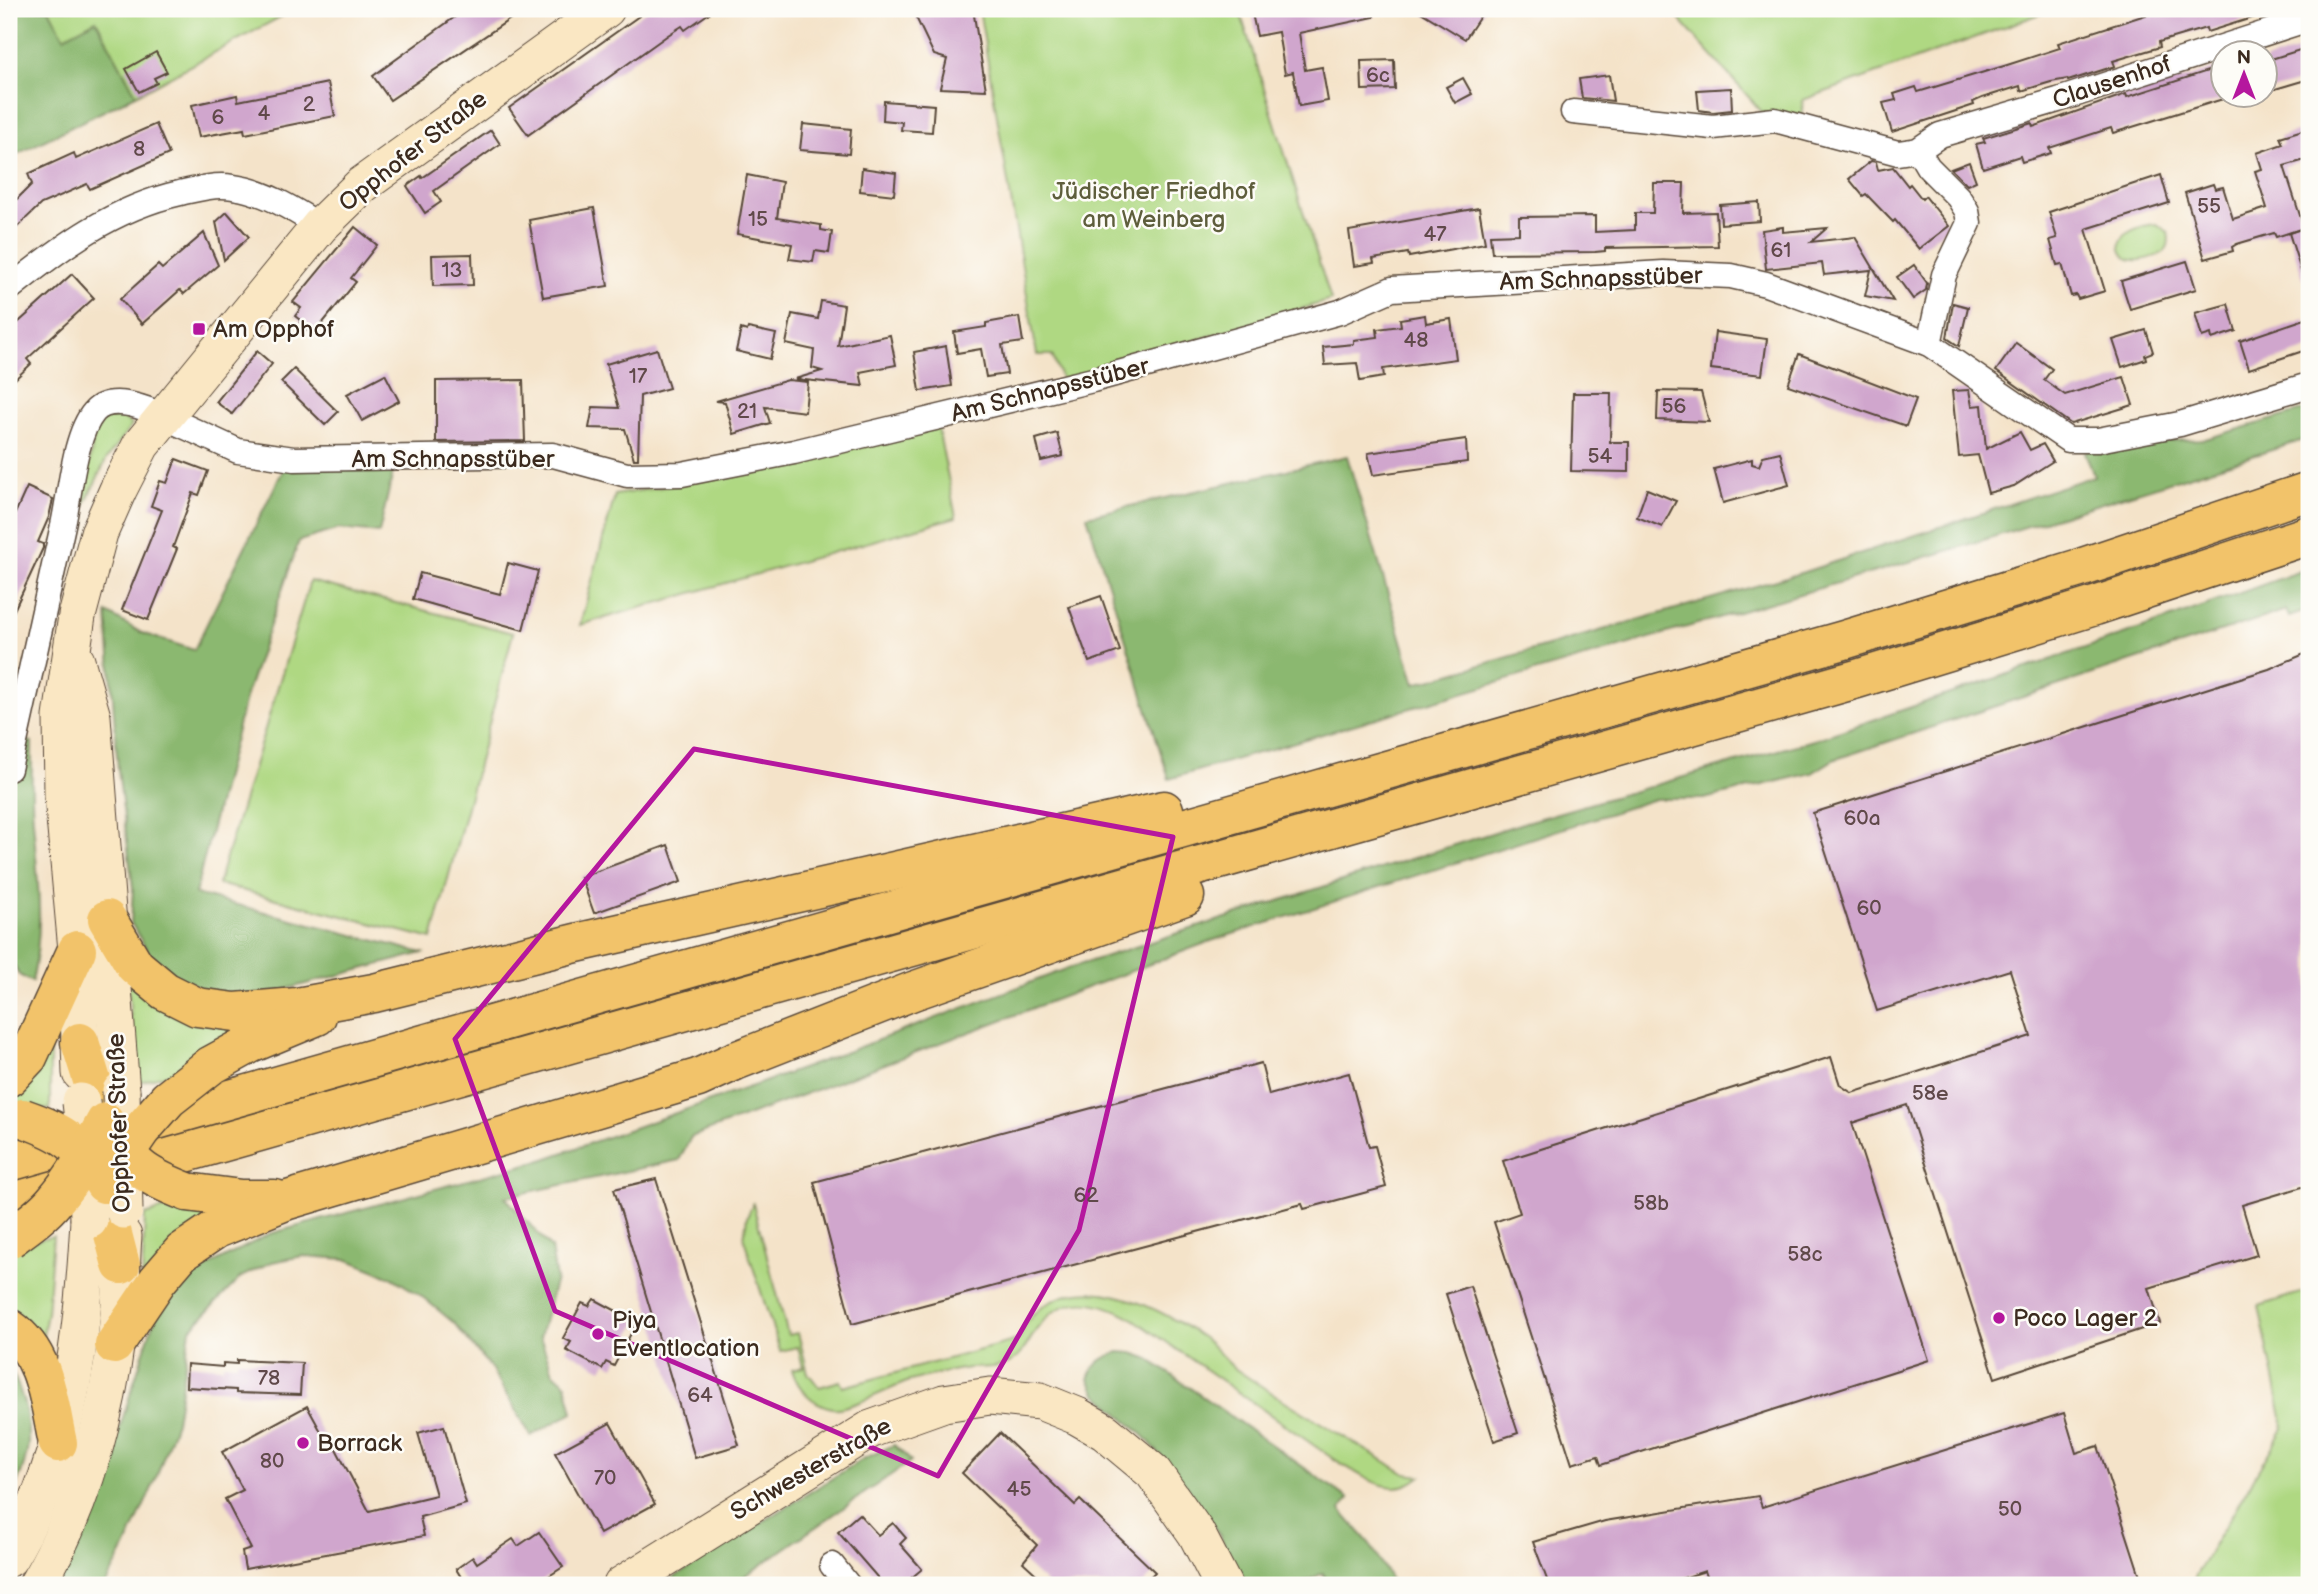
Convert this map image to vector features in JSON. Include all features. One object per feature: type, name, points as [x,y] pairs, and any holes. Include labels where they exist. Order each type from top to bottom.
[{"type":"highway","points":[[9,1163],[1869,632],[2084,567],[2309,491]]},
{"type":"highway","points":[[9,1203],[1372,819],[1884,671],[2095,606],[2309,535]]},
{"type":"highway","points":[[107,919],[135,966],[165,991],[197,1007],[235,1012],[285,1008],[374,993],[576,943],[1161,810],[1356,780]]},
{"type":"highway","points":[[114,1345],[158,1280],[182,1252],[216,1229],[288,1199],[698,1078],[913,991],[1178,899],[1372,819]]},
{"type":"highway","points":[[9,1077],[28,1057],[77,950]]},
{"type":"highway","points":[[9,1239],[50,1206],[167,1099],[211,1066],[250,1044],[374,993]]},
{"type":"highway","points":[[80,1042],[104,1155],[121,1265]]},
{"type":"highway","points":[[16,1118],[66,1136],[187,1192],[241,1199],[288,1199]]},
{"type":"highway","points":[[9,1328],[35,1356],[46,1389],[58,1443]]},
{"type":"street","name":"Opphofer Straße","points":[[80,1042],[77,950],[64,796],[62,718],[77,615],[99,533],[118,490],[141,445],[320,226],[362,185],[606,9]]},
{"type":"street","name":"Clausenhof","points":[[1918,150],[1940,135],[2309,19]]},
{"type":"street","points":[[1573,112],[1713,127],[1775,120],[1898,153],[1918,150],[1928,167],[1958,197],[1967,211],[1969,223],[1944,275],[1929,344]]},
{"type":"street","points":[[9,289],[53,253],[121,213],[154,199],[204,187],[231,186],[258,192],[320,226]]},
{"type":"street","name":"Am Schnapsstüber","points":[[164,416],[238,451],[294,459],[553,455],[627,475],[682,474],[794,452],[1093,380],[1340,312],[1392,289],[1663,274],[1731,276],[1766,284],[1929,344],[2068,440],[2098,440],[2180,424],[2309,384]]},
{"type":"street","points":[[9,769],[76,455],[87,424],[95,410],[116,402],[135,405],[164,416]]},
{"type":"street","name":"Opphofer Straße","points":[[9,1558],[40,1494],[58,1443],[76,1368],[104,1155],[107,919],[92,718],[73,649]]},
{"type":"street","points":[[37,1585],[52,1560],[75,1508],[100,1424],[120,1304],[121,1265]]},
{"type":"street","name":"Schwesterstraße","points":[[622,1585],[871,1429],[944,1403],[990,1396],[1040,1401],[1077,1416],[1105,1432],[1153,1472],[1196,1533],[1223,1585]]},
{"type":"street","points":[[832,1565],[848,1585]]},
{"type":"highlighted area","points":[[694,749],[1173,837],[1079,1230],[938,1476],[555,1311],[455,1039]]},
{"type":"green space","points":[[9,9],[49,9],[64,37],[96,20],[136,95],[9,158]]},
{"type":"green space","points":[[49,9],[295,9],[136,95],[96,20],[64,38]]},
{"type":"green space","name":"Jüdischer Friedhof am Weinberg","points":[[979,9],[1239,9],[1331,300],[1062,380],[1052,355],[1037,355]]},
{"type":"green space","points":[[1670,9],[2054,9],[1803,100],[1801,120],[1762,112]]},
{"type":"green space","points":[[2157,224],[2168,232],[2167,248],[2154,257],[2142,260],[2127,258],[2121,250],[2121,243],[2127,233]]},
{"type":"green space","points":[[2309,409],[2309,438],[2291,444],[1967,545],[1169,779],[1087,516],[1347,456],[1415,684],[1804,572],[2094,476],[2085,452],[2106,444],[2205,439]]},
{"type":"green space","points":[[122,417],[132,425],[106,460],[81,512],[94,436],[104,418]]},
{"type":"green space","points":[[938,428],[956,517],[580,625],[615,495],[674,485]]},
{"type":"green space","points":[[285,466],[394,468],[379,533],[339,529],[299,541],[246,695],[195,894],[423,953],[245,1000],[200,994],[158,969],[131,923],[133,888],[118,770],[107,613],[142,633],[194,650]]},
{"type":"green space","points":[[2309,568],[2309,610],[2289,617],[2286,610],[1833,760],[1812,773],[1704,799],[1655,799],[1211,941],[691,1137],[679,1160],[505,1197],[551,1248],[556,1279],[540,1337],[553,1372],[566,1384],[573,1412],[531,1436],[490,1367],[454,1323],[420,1295],[391,1277],[346,1259],[303,1256],[272,1262],[241,1277],[190,1330],[176,1422],[155,1481],[105,1585],[55,1585],[94,1508],[152,1326],[162,1304],[186,1271],[205,1268],[269,1234],[542,1160],[804,1068],[1066,969],[1526,822],[1817,739],[2135,631]]},
{"type":"green space","points":[[310,581],[513,633],[432,939],[218,884]]},
{"type":"green space","points":[[22,739],[32,742],[32,810],[39,900],[38,941],[32,982],[19,975],[9,955],[9,797]]},
{"type":"green space","points":[[128,981],[284,1013],[190,1068],[136,1083]]},
{"type":"green space","points":[[50,1051],[50,1109],[9,1111],[9,1089]]},
{"type":"green space","points":[[186,1202],[242,1207],[142,1289],[145,1215]]},
{"type":"green space","points":[[753,1204],[788,1335],[798,1333],[808,1373],[819,1387],[840,1381],[843,1387],[1018,1340],[1031,1317],[1050,1302],[1072,1294],[1094,1292],[1140,1303],[1162,1313],[1207,1341],[1237,1370],[1278,1397],[1406,1474],[1421,1476],[1397,1487],[1367,1479],[1332,1458],[1135,1320],[1098,1304],[1073,1303],[1051,1314],[1040,1325],[1020,1355],[1006,1364],[938,1374],[907,1382],[848,1406],[825,1406],[807,1395],[795,1377],[792,1370],[803,1367],[798,1347],[780,1351],[744,1239],[747,1217]]},
{"type":"green space","points":[[53,1236],[47,1313],[42,1340],[9,1316],[9,1250]]},
{"type":"green space","points":[[2309,1290],[2309,1585],[2193,1585],[2196,1575],[2284,1427],[2259,1306]]},
{"type":"green space","points":[[1119,1352],[1147,1358],[1349,1499],[1340,1510],[1370,1544],[1394,1585],[1329,1585],[1323,1573],[1298,1585],[1242,1585],[1220,1536],[1186,1485],[1145,1437],[1096,1393],[1089,1379],[1093,1368],[1103,1359]]},
{"type":"green space","points":[[9,1353],[17,1360],[9,1367]]},
{"type":"green space","points":[[9,1367],[23,1401],[28,1440],[24,1465],[9,1501]]},
{"type":"green space","points":[[894,1445],[911,1461],[732,1585],[662,1585],[863,1459]]},
{"type":"building","points":[[466,9],[525,9],[390,100],[373,76]]},
{"type":"building","points":[[649,9],[715,9],[685,30],[682,26],[668,35],[528,135],[509,108]]},
{"type":"building","points":[[912,9],[973,9],[986,90],[940,88],[947,59],[934,55]]},
{"type":"building","points":[[1251,9],[1373,9],[1374,17],[1299,33],[1305,70],[1322,67],[1328,101],[1299,106],[1293,72],[1285,74],[1278,32],[1257,36]]},
{"type":"building","points":[[1416,9],[1485,9],[1465,39]]},
{"type":"building","points":[[2164,9],[2267,9],[2268,13],[2207,32],[2206,28],[2159,42],[2160,47],[2113,61],[2115,66],[2068,81],[2051,82],[2021,91],[2020,86],[1982,98],[1973,102],[1974,105],[1892,132],[1883,103],[1896,100],[1894,94],[1916,87],[1918,92],[2004,66],[2060,48],[2058,43]]},
{"type":"building","points":[[2309,47],[2309,79],[2280,88],[2280,56]]},
{"type":"building","points":[[156,52],[167,72],[154,78],[157,83],[139,92],[126,69]]},
{"type":"building","points":[[1394,60],[1395,89],[1362,90],[1361,61]]},
{"type":"building","points":[[2210,70],[2210,103],[2113,133],[2111,128],[2049,148],[2051,153],[2022,162],[2020,156],[1983,168],[1976,144],[1985,142],[1983,138],[2032,123],[2033,127],[2126,94],[2127,97]]},
{"type":"building","points":[[1609,75],[1613,101],[1582,98],[1579,79]]},
{"type":"building","points":[[1463,78],[1472,94],[1455,103],[1446,87]]},
{"type":"building","points":[[328,83],[335,116],[245,134],[244,129],[199,137],[192,105],[237,95],[238,101]]},
{"type":"building","points":[[1731,88],[1732,110],[1699,110],[1697,90]]},
{"type":"building","points":[[884,101],[934,105],[932,132],[901,130],[902,122],[883,120]]},
{"type":"building","points":[[156,124],[169,154],[90,189],[87,184],[41,204],[9,235],[9,207],[32,184],[28,174],[74,153],[76,159]]},
{"type":"building","points":[[803,124],[851,129],[849,154],[800,150]]},
{"type":"building","points":[[2309,128],[2309,159],[2284,166],[2304,228],[2276,237],[2274,233],[2237,244],[2232,247],[2233,251],[2205,259],[2185,193],[2213,184],[2215,189],[2223,187],[2233,219],[2267,208],[2255,171],[2262,169],[2257,153],[2283,144],[2280,137]]},
{"type":"building","points":[[491,130],[500,144],[434,191],[441,202],[425,213],[407,186]]},
{"type":"building","points":[[1871,161],[1876,162],[1878,170],[1893,167],[1922,199],[1925,196],[1949,226],[1919,249],[1895,220],[1893,222],[1866,194],[1863,196],[1849,179]]},
{"type":"building","points":[[1969,162],[1976,181],[1967,185],[1951,169]]},
{"type":"building","points":[[862,168],[896,173],[894,195],[860,191]]},
{"type":"building","points":[[747,175],[782,182],[777,218],[821,225],[821,230],[832,232],[829,253],[815,251],[813,262],[789,259],[792,244],[737,234]]},
{"type":"building","points":[[2161,175],[2169,203],[2086,229],[2105,291],[2078,299],[2076,295],[2071,296],[2062,264],[2057,265],[2050,240],[2057,238],[2049,212]]},
{"type":"building","points":[[1654,183],[1684,183],[1683,213],[1716,212],[1718,246],[1605,248],[1605,251],[1595,252],[1492,253],[1490,235],[1519,234],[1519,217],[1595,216],[1595,232],[1635,230],[1635,213],[1653,213]]},
{"type":"building","points":[[1759,202],[1760,221],[1721,224],[1720,205]]},
{"type":"building","points":[[594,208],[608,286],[543,297],[529,220]]},
{"type":"building","points":[[1479,208],[1485,243],[1409,257],[1408,253],[1373,259],[1374,263],[1354,266],[1349,231]]},
{"type":"building","points":[[227,212],[249,237],[224,260],[216,222]]},
{"type":"building","points":[[2309,226],[2309,283],[2305,284],[2289,233]]},
{"type":"building","points":[[355,227],[377,245],[351,278],[356,282],[313,335],[300,325],[300,320],[295,316],[301,308],[293,302]]},
{"type":"building","points":[[1783,227],[1783,232],[1827,228],[1811,242],[1855,237],[1893,301],[1865,296],[1871,270],[1824,275],[1822,263],[1766,269],[1762,230]]},
{"type":"building","points":[[204,233],[218,265],[184,294],[180,290],[142,324],[120,299],[158,265],[162,269]]},
{"type":"building","points":[[472,254],[473,285],[433,286],[432,255]]},
{"type":"building","points":[[2187,261],[2196,289],[2130,309],[2121,281]]},
{"type":"building","points":[[1914,265],[1927,283],[1926,290],[1913,299],[1897,277]]},
{"type":"building","points":[[72,274],[94,298],[27,359],[31,364],[9,385],[9,331]]},
{"type":"building","points":[[821,301],[844,305],[838,346],[890,335],[896,365],[860,372],[863,386],[795,379],[822,371],[812,368],[814,350],[786,344],[792,314],[818,319]]},
{"type":"building","points":[[1953,303],[1968,307],[1959,346],[1947,338]]},
{"type":"building","points":[[2228,304],[2236,331],[2212,339],[2211,334],[2202,337],[2195,313]]},
{"type":"building","points":[[1425,315],[1426,323],[1451,319],[1456,359],[1383,369],[1384,377],[1360,381],[1357,363],[1325,365],[1323,347],[1354,344],[1354,340],[1378,337],[1377,329],[1401,326],[1400,319]]},
{"type":"building","points":[[1019,317],[1023,342],[1002,345],[1007,374],[986,377],[981,349],[957,353],[954,332],[986,327],[986,323]]},
{"type":"building","points":[[2305,319],[2309,331],[2309,349],[2249,369],[2240,341]]},
{"type":"building","points":[[748,328],[776,334],[770,359],[736,351],[741,329],[747,331]]},
{"type":"building","points":[[2146,330],[2153,352],[2145,355],[2146,359],[2122,367],[2113,340]]},
{"type":"building","points":[[1715,332],[1767,339],[1762,375],[1711,369]]},
{"type":"building","points":[[2016,343],[2052,369],[2044,380],[2065,395],[2124,377],[2133,405],[2071,424],[1996,371]]},
{"type":"building","points":[[946,346],[952,386],[920,391],[914,352]]},
{"type":"building","points":[[657,349],[669,388],[640,396],[638,459],[634,459],[625,429],[589,428],[593,407],[619,408],[606,364]]},
{"type":"building","points":[[257,351],[272,364],[232,414],[216,402]]},
{"type":"building","points":[[1799,354],[1916,399],[1906,426],[1788,385]]},
{"type":"building","points":[[294,369],[338,412],[325,425],[281,382]]},
{"type":"building","points":[[385,374],[399,401],[362,421],[347,394]]},
{"type":"building","points":[[523,380],[525,441],[436,442],[436,381]]},
{"type":"building","points":[[788,380],[808,382],[805,412],[765,407],[770,423],[734,434],[725,402],[716,401]]},
{"type":"building","points":[[1969,390],[1972,406],[1982,405],[1986,449],[2020,432],[2030,450],[2043,444],[2053,461],[2014,486],[1988,493],[1978,455],[1959,457],[1952,391]]},
{"type":"building","points":[[1658,391],[1701,392],[1709,422],[1657,420]]},
{"type":"building","points":[[1573,393],[1611,393],[1610,442],[1629,442],[1629,472],[1571,471]]},
{"type":"building","points":[[1057,433],[1063,456],[1041,461],[1036,439]]},
{"type":"building","points":[[1466,439],[1467,462],[1373,475],[1368,453]]},
{"type":"building","points":[[1780,452],[1789,485],[1723,503],[1714,469],[1752,459],[1752,464],[1759,466],[1763,456]]},
{"type":"building","points":[[176,459],[208,471],[199,495],[193,493],[173,547],[177,549],[148,620],[122,610],[162,510],[151,506],[160,481],[167,483]]},
{"type":"building","points":[[27,487],[53,499],[49,517],[38,542],[43,544],[43,548],[9,621],[9,544],[15,531],[9,527]]},
{"type":"building","points":[[1647,489],[1676,501],[1662,527],[1637,517]]},
{"type":"building","points":[[508,563],[538,571],[523,630],[413,599],[420,573],[500,594]]},
{"type":"building","points":[[1101,596],[1120,651],[1089,662],[1069,607]]},
{"type":"building","points":[[2309,652],[2309,1185],[2242,1205],[2257,1255],[2149,1288],[2160,1323],[1995,1378],[1907,1105],[1852,1123],[1929,1360],[1601,1465],[1598,1456],[1572,1464],[1494,1222],[1520,1213],[1503,1161],[1831,1057],[1840,1085],[1852,1093],[2031,1036],[2010,970],[1877,1011],[1813,813],[2269,669]]},
{"type":"building","points":[[668,845],[681,882],[594,913],[581,877]]},
{"type":"building","points":[[1261,1063],[1269,1095],[1349,1073],[1369,1147],[1375,1146],[1386,1187],[1304,1209],[1302,1204],[852,1324],[814,1182]]},
{"type":"building","points":[[656,1179],[739,1445],[695,1458],[614,1189]]},
{"type":"building","points":[[1470,1286],[1518,1433],[1494,1441],[1446,1294]]},
{"type":"building","name":"Piya Eventlocation","points":[[594,1299],[637,1322],[614,1366],[606,1362],[602,1369],[566,1350],[571,1342],[563,1338],[582,1303],[589,1306]]},
{"type":"building","points":[[237,1360],[302,1363],[300,1395],[236,1393],[236,1390],[186,1387],[187,1364],[223,1367],[223,1363],[237,1364]]},
{"type":"building","points":[[307,1406],[329,1446],[333,1443],[369,1511],[436,1495],[418,1433],[444,1426],[466,1504],[420,1517],[424,1536],[245,1569],[242,1552],[251,1549],[225,1499],[243,1490],[222,1452]]},
{"type":"building","points":[[2064,1413],[2076,1453],[2098,1446],[2143,1585],[1710,1585],[1705,1571],[1662,1585],[1549,1585],[1533,1542],[1605,1521],[1758,1496],[1762,1507]]},
{"type":"building","points":[[610,1423],[655,1504],[600,1534],[555,1453]]},
{"type":"building","points":[[1000,1433],[1075,1505],[1080,1500],[1155,1572],[1142,1585],[1048,1585],[1023,1562],[1037,1545],[962,1473]]},
{"type":"building","points":[[859,1514],[878,1535],[893,1523],[906,1538],[900,1544],[922,1569],[903,1585],[884,1585],[838,1532]]},
{"type":"building","points":[[539,1532],[563,1567],[535,1585],[466,1585],[456,1569],[473,1557],[477,1563],[513,1539],[518,1546]]},
{"type":"place","name":"Am Opphof","points":[[199,329]]},
{"type":"place","name":"Poco Lager 2","points":[[1999,1318]]},
{"type":"place","name":"Piya Eventlocation","points":[[598,1334]]},
{"type":"place","name":"Borrack","points":[[303,1443]]}]
